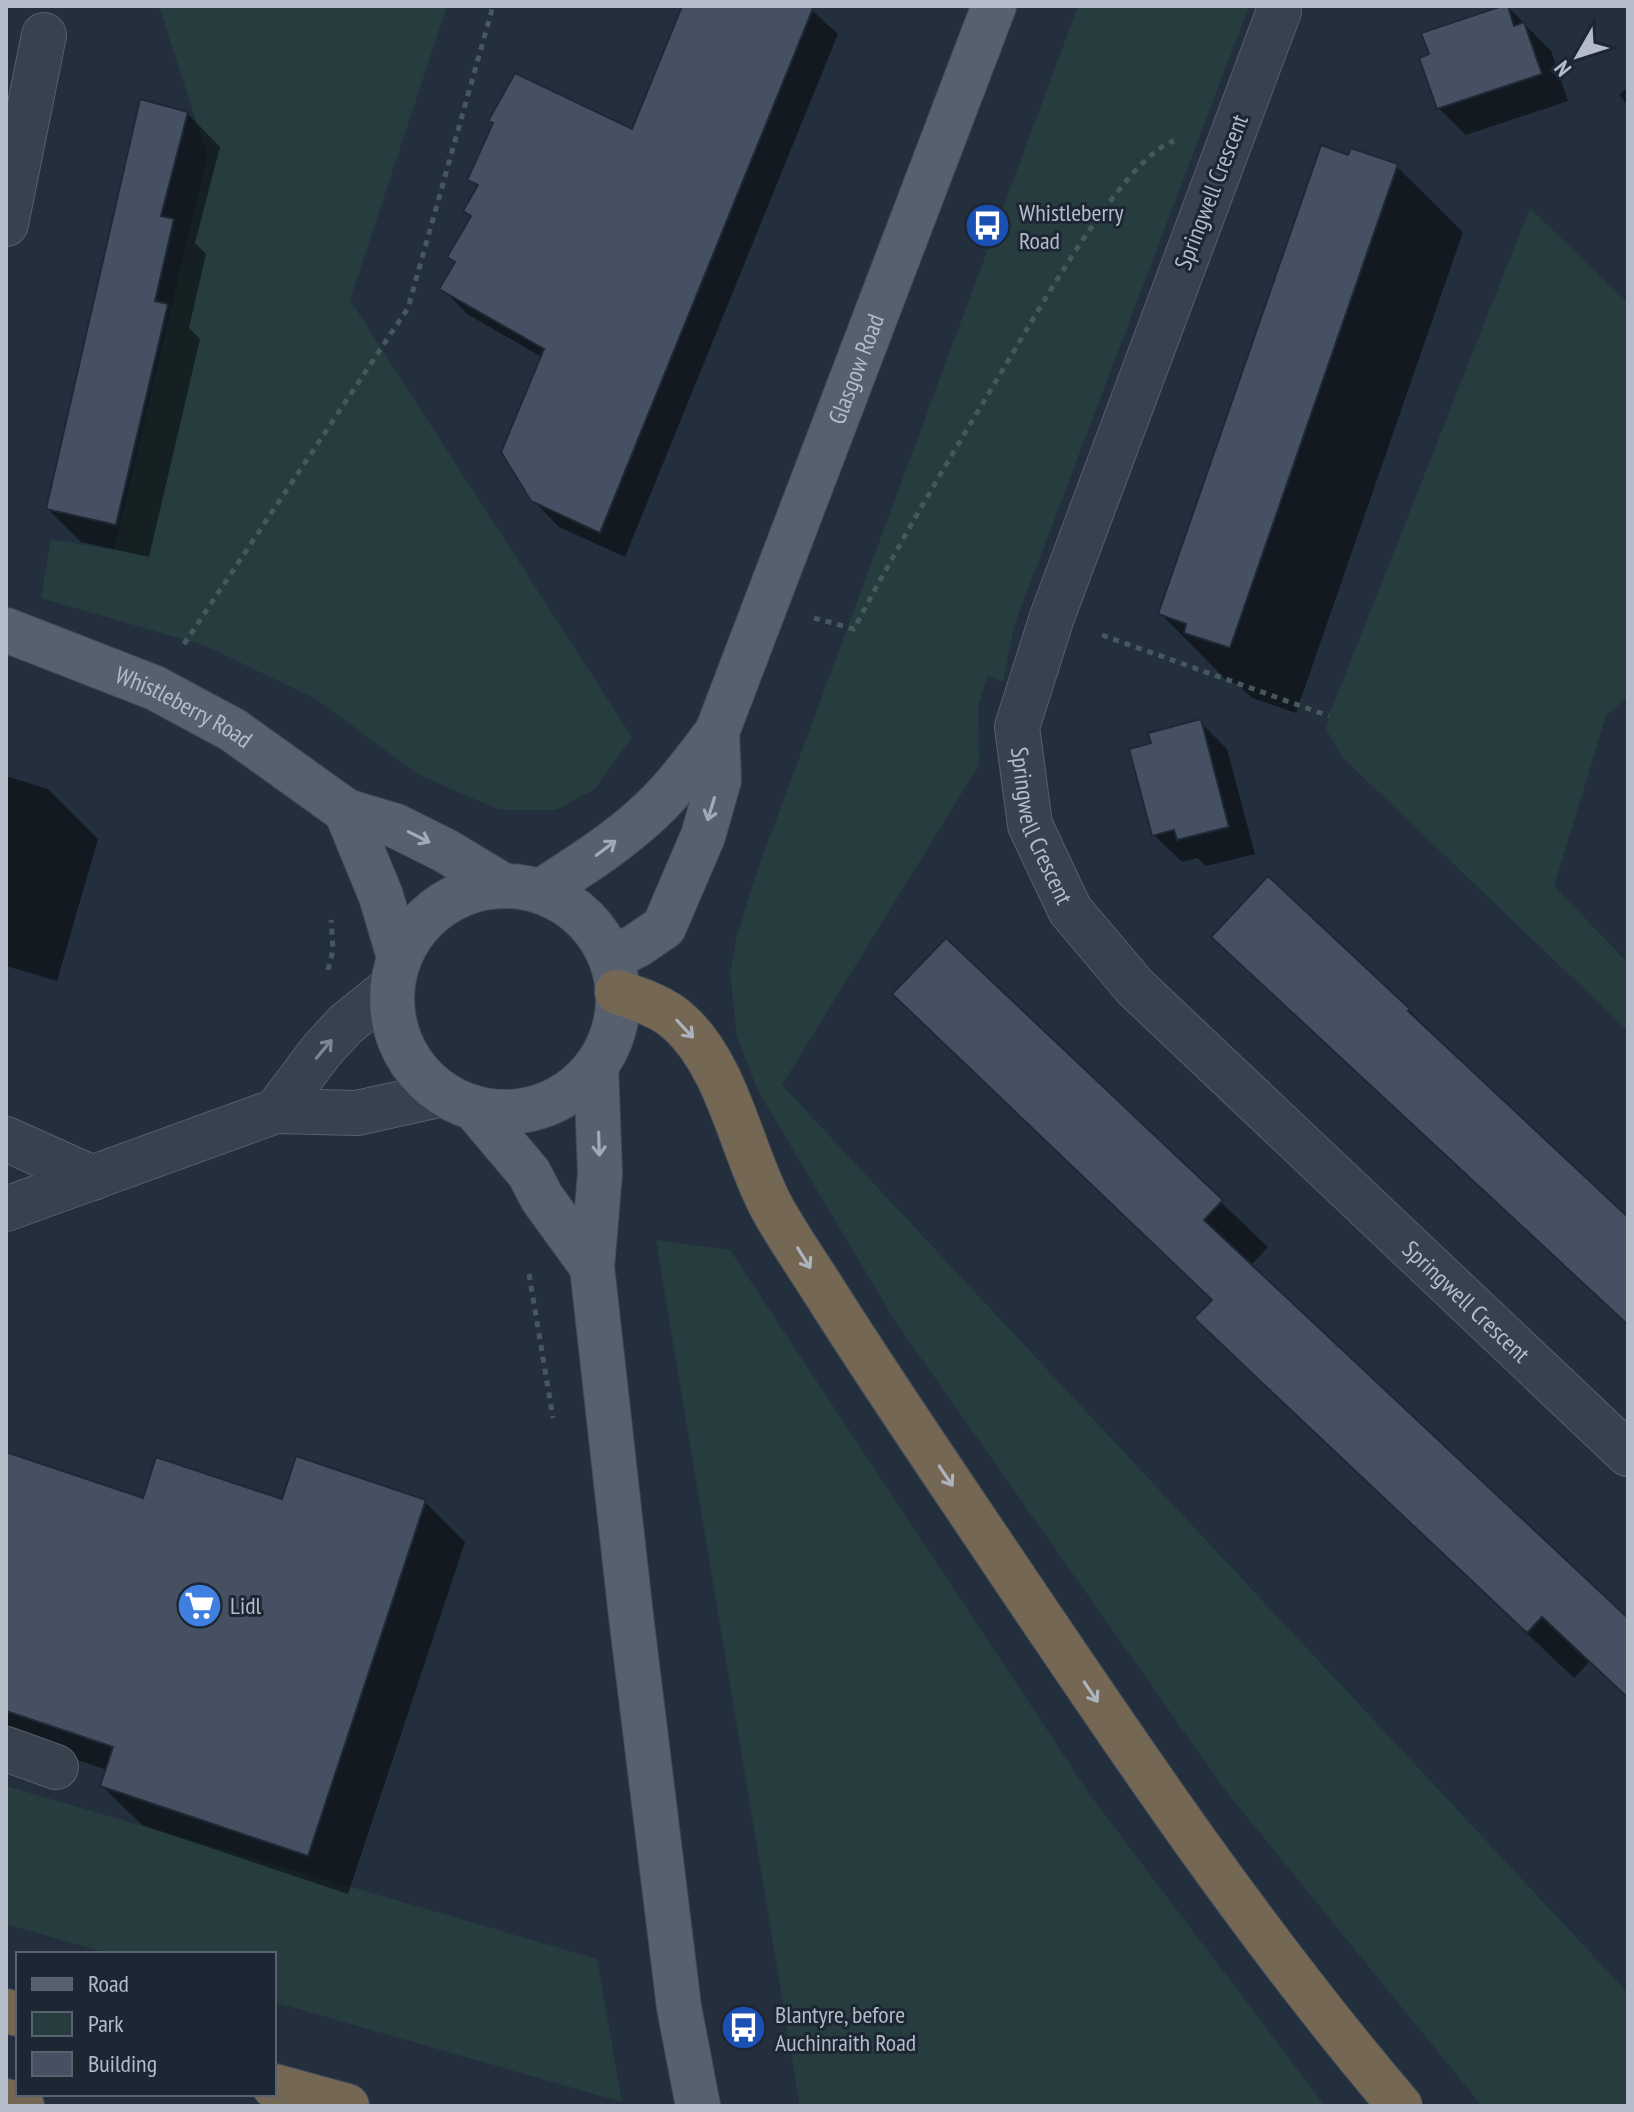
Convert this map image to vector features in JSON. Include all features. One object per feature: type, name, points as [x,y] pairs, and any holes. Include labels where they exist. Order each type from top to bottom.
[{"type":"highway","points":[[614,975],[650,1004],[678,1021],[702,1048],[721,1085],[771,1205],[854,1338],[1208,1861],[1342,2038],[1400,2106]]},
{"type":"highway","points":[[276,2087],[347,2106]]},
{"type":"highway","points":[[6,2101],[22,2106]]},
{"type":"main road","name":"Glasgow Road","points":[[717,732],[994,6]]},
{"type":"main road","name":"Whistleberry Road","points":[[6,630],[155,688],[233,730],[346,811],[396,826],[522,889]]},
{"type":"main road","points":[[522,889],[600,853],[645,817],[682,778],[717,732]]},
{"type":"main road","points":[[614,975],[636,946],[664,927],[703,836],[719,780],[717,732]]},
{"type":"main road","points":[[346,811],[381,896],[396,972],[395,1028],[413,1065],[458,1101],[529,1173],[542,1198],[592,1267]]},
{"type":"main road","points":[[396,972],[416,928],[441,906],[471,891],[522,889],[563,902],[583,917],[599,936],[614,975],[614,1031],[596,1066],[577,1086],[554,1101],[528,1110],[501,1112],[458,1101]]},
{"type":"main road","points":[[596,1066],[600,1174],[592,1267],[679,2007],[698,2106]]},
{"type":"street","name":"Springwell Crescent","points":[[1278,6],[1279,11],[1052,617],[1017,727],[1030,825],[1070,910],[1135,987],[1628,1454]]},
{"type":"street","points":[[6,224],[44,35]]},
{"type":"street","points":[[276,1111],[330,1041],[396,972]]},
{"type":"street","points":[[6,1209],[276,1111],[357,1113],[458,1101]]},
{"type":"street","points":[[6,1139],[93,1178]]},
{"type":"street","points":[[6,1749],[56,1767]]},
{"type":"path","points":[[155,688],[408,308],[493,6]]},
{"type":"path","points":[[854,629],[906,531],[1051,289],[1101,214],[1146,158],[1166,143],[1191,136],[1230,143]]},
{"type":"path","points":[[1052,617],[1329,716]]},
{"type":"path","points":[[327,974],[333,950],[331,911]]},
{"type":"path","points":[[526,1263],[555,1433]]},
{"type":"green space","points":[[159,6],[447,6],[350,300],[632,737],[595,789],[556,810],[500,810],[419,775],[316,699],[206,646],[41,598],[51,539],[114,550],[207,155]]},
{"type":"green space","points":[[1078,6],[1249,6],[1014,626],[1003,682],[988,676],[978,705],[979,765],[782,1085],[1628,1993],[1628,2106],[1482,2106],[1225,1790],[897,1324],[758,1091],[737,1036],[730,975],[737,936],[755,877]]},
{"type":"green space","points":[[1530,208],[1628,303],[1628,696],[1606,716],[1554,886],[1628,963],[1628,1031],[1343,758],[1326,729]]},
{"type":"green space","points":[[656,1240],[730,1250],[1090,1795],[1325,2106],[800,2106]]},
{"type":"green space","points":[[6,1786],[597,1959],[622,2102],[276,2003],[276,1952],[103,1952],[6,1924]]},
{"type":"building","points":[[682,6],[814,6],[600,533],[531,501],[501,452],[544,349],[439,289],[455,262],[447,257],[471,216],[463,211],[478,185],[467,180],[493,123],[488,121],[515,73],[632,129]]},
{"type":"building","points":[[1508,6],[1514,26],[1524,22],[1542,74],[1437,109],[1419,58],[1429,54],[1421,33]]},
{"type":"building","points":[[140,99],[188,112],[161,216],[174,219],[155,301],[168,304],[116,525],[46,509]]},
{"type":"building","points":[[1321,145],[1348,155],[1351,148],[1398,164],[1230,648],[1184,633],[1186,624],[1158,614]]},
{"type":"building","points":[[1201,719],[1229,827],[1177,840],[1174,830],[1152,836],[1129,749],[1151,743],[1148,733]]},
{"type":"building","points":[[1268,876],[1628,1217],[1628,1325],[1211,937]]},
{"type":"building","points":[[946,938],[1223,1200],[1204,1220],[1628,1618],[1628,1698],[1542,1617],[1527,1633],[1194,1318],[1212,1300],[892,994]]},
{"type":"building","name":"Lidl","points":[[6,1452],[143,1498],[156,1457],[282,1499],[296,1456],[426,1500],[308,1856],[100,1786],[113,1747],[6,1711]]},
{"type":"place","name":"Whistleberry Road","points":[[988,226]]},
{"type":"place","name":"Lidl","points":[[199,1605]]},
{"type":"place","name":"Blantyre, before Auchinraith Road","points":[[744,2028]]}]
